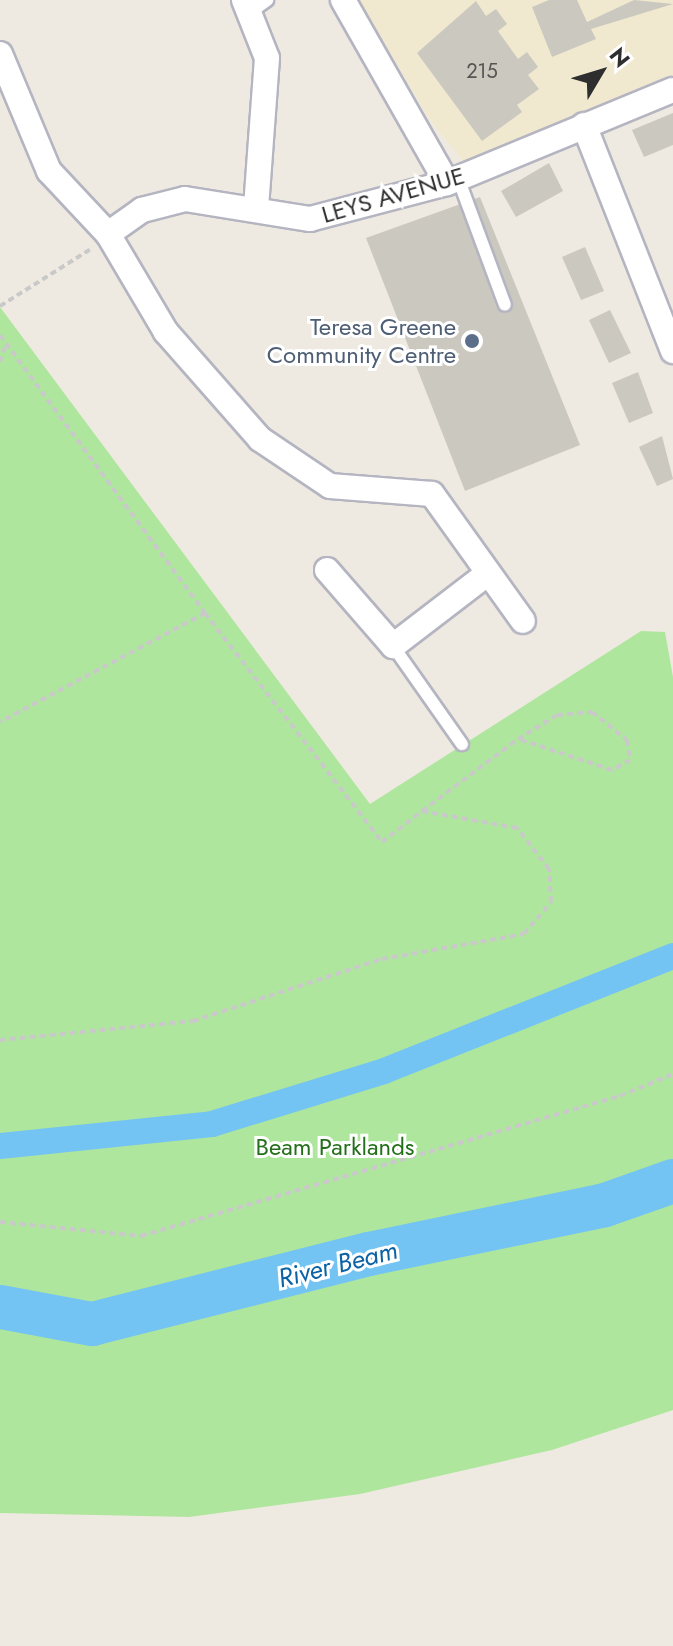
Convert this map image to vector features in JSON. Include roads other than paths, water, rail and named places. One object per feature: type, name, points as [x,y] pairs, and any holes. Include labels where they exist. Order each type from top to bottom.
[{"type":"street","points":[[343,0],[453,181]]},
{"type":"street","points":[[254,4],[267,58],[256,208]]},
{"type":"street","points":[[0,54],[49,171],[108,234],[166,332],[281,458],[330,486],[432,494],[523,621]]},
{"type":"street","name":"LEYS AVENUE","points":[[108,234],[142,210],[185,199],[310,219],[453,181],[673,90]]},
{"type":"street","points":[[584,125],[673,351]]},
{"type":"street","points":[[327,570],[393,646],[487,574]]},
{"type":"lane","points":[[453,181],[505,305]]},
{"type":"lane","points":[[393,646],[462,744]]},
{"type":"waterway","points":[[0,1146],[212,1124],[384,1071],[673,956]]},
{"type":"waterway","name":"River Beam","points":[[0,1307],[92,1324],[369,1254],[605,1205],[673,1181]]},
{"type":"place","name":"Teresa Greene Community Centre","points":[[472,341]]},
{"type":"park label","name":"Beam Parklands","points":[[335,1147]]}]
